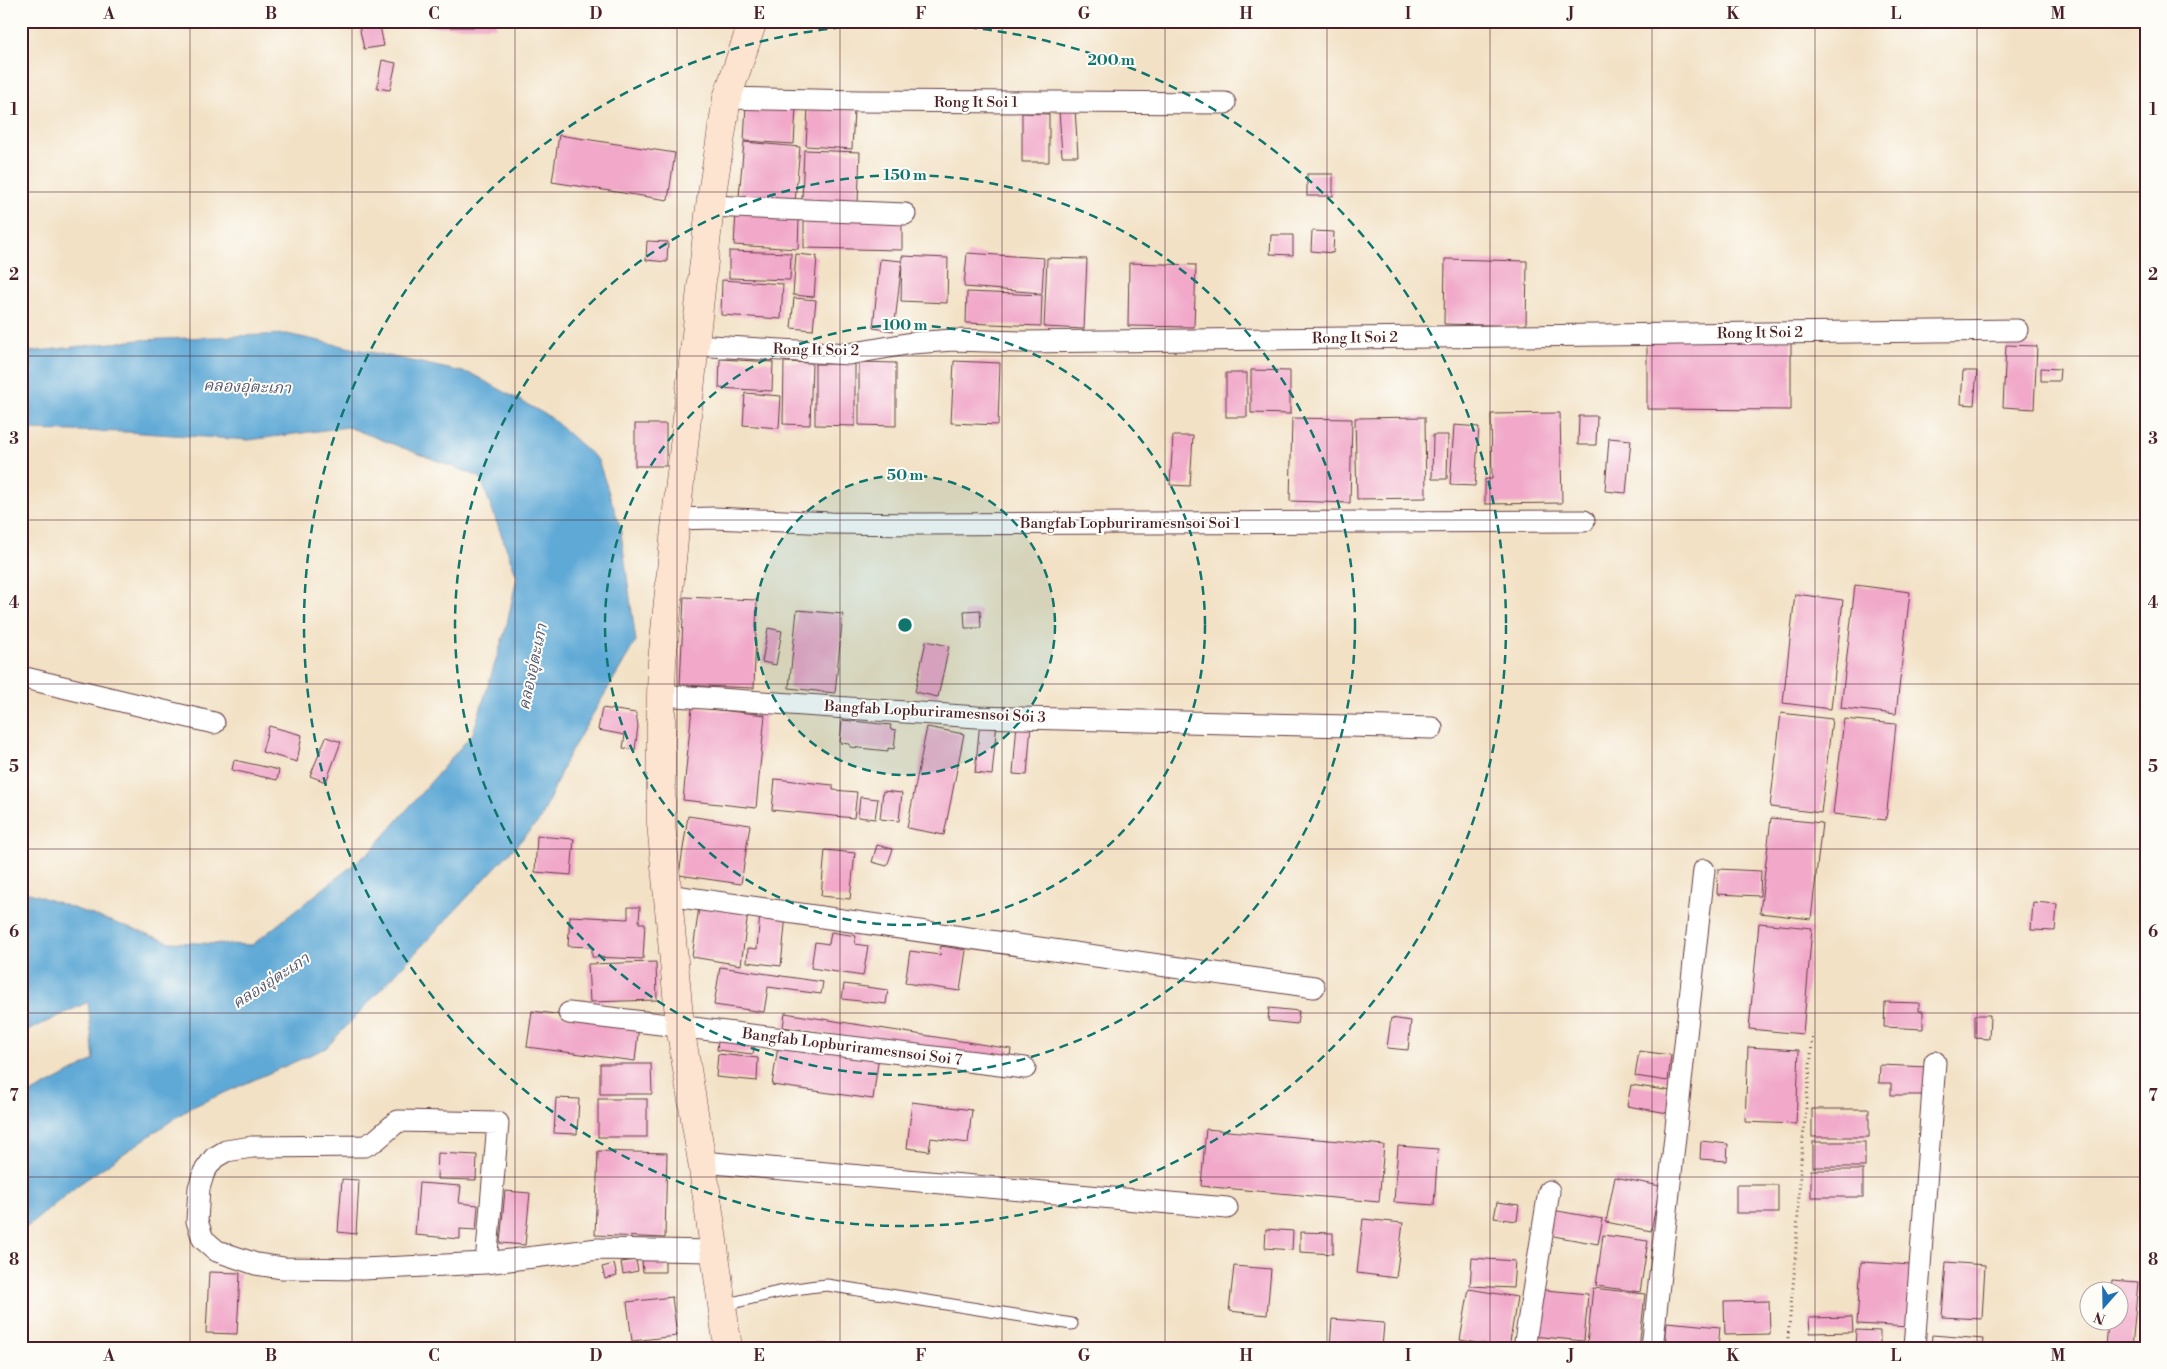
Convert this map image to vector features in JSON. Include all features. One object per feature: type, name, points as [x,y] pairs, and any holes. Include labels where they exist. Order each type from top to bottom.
[{"type":"street","points":[[728,1348],[702,1162],[680,1026],[660,823],[662,662],[710,206],[727,98],[754,21]]},
{"type":"street","name":"Rong It Soi 1","points":[[727,98],[858,101],[1225,103]]},
{"type":"street","points":[[710,206],[905,214]]},
{"type":"street","name":"Rong It Soi 2","points":[[694,345],[848,354],[912,343],[953,340],[1022,342],[2017,330]]},
{"type":"street","name":"Bangfab Lopburiramesnsoi Soi 1","points":[[676,519],[714,518],[831,523],[920,524],[1584,520]]},
{"type":"street","points":[[21,677],[214,723]]},
{"type":"street","name":"Bangfab Lopburiramesnsoi Soi 3","points":[[662,695],[977,717],[1432,728]]},
{"type":"street","points":[[1652,1348],[1704,870]]},
{"type":"street","points":[[667,895],[1314,987]]},
{"type":"street","name":"Bangfab Lopburiramesnsoi Soi 7","points":[[569,1013],[1025,1068]]},
{"type":"street","points":[[1914,1348],[1935,1062]]},
{"type":"street","points":[[486,1264],[498,1123],[398,1121],[376,1140],[365,1146],[252,1146],[226,1152],[214,1158],[204,1172],[199,1188],[197,1221],[203,1239],[217,1251],[256,1264],[282,1268],[362,1269],[486,1264],[598,1249],[713,1251]]},
{"type":"street","points":[[702,1162],[1227,1208]]},
{"type":"street","points":[[1524,1348],[1549,1191]]},
{"type":"lane","points":[[722,1306],[762,1294],[798,1287],[827,1285],[1072,1324]]},
{"type":"path","points":[[1787,1348],[1795,1264],[1801,1160],[1814,1034]]},
{"type":"water","name":"คลองอุ่ตะเภา","points":[[287,334],[472,374],[550,417],[598,460],[620,526],[636,641],[567,758],[541,819],[326,1048],[190,1108],[78,1185],[21,1232],[21,1099],[94,1060],[88,1002],[21,1034],[21,893],[30,893],[170,942],[252,945],[372,850],[473,733],[506,628],[517,577],[480,477],[348,427],[249,440],[127,432],[21,430],[21,351],[28,352],[139,340]]},
{"type":"building","points":[[358,21],[379,21],[384,46],[364,49]]},
{"type":"building","points":[[428,21],[496,21],[496,27],[428,27]]},
{"type":"building","points":[[382,60],[396,63],[390,90],[377,88]]},
{"type":"building","points":[[746,104],[796,107],[794,144],[744,141]]},
{"type":"building","points":[[808,107],[854,110],[852,149],[806,146]]},
{"type":"building","points":[[1075,109],[1078,156],[1062,156],[1059,110]]},
{"type":"building","points":[[1022,113],[1049,114],[1049,162],[1022,162]]},
{"type":"building","points":[[559,135],[675,153],[668,200],[552,182]]},
{"type":"building","points":[[744,142],[800,147],[795,202],[739,197]]},
{"type":"building","points":[[804,150],[860,152],[858,202],[802,200]]},
{"type":"building","points":[[1307,174],[1333,174],[1333,196],[1307,196]]},
{"type":"building","points":[[736,212],[799,217],[798,249],[734,245]]},
{"type":"building","points":[[804,217],[902,219],[902,250],[804,248]]},
{"type":"building","points":[[1312,231],[1334,232],[1333,253],[1311,251]]},
{"type":"building","points":[[1271,235],[1293,235],[1293,255],[1270,254]]},
{"type":"building","points":[[647,241],[668,242],[667,262],[646,260]]},
{"type":"building","points":[[729,251],[791,253],[790,280],[729,278]]},
{"type":"building","points":[[967,253],[1044,258],[1042,293],[964,287]]},
{"type":"building","points":[[796,254],[817,256],[814,297],[793,295]]},
{"type":"building","points":[[902,256],[948,258],[947,303],[901,301]]},
{"type":"building","points":[[1047,258],[1087,259],[1084,329],[1044,327]]},
{"type":"building","points":[[880,259],[902,261],[894,331],[873,328]]},
{"type":"building","points":[[1445,259],[1527,261],[1526,326],[1444,324]]},
{"type":"building","points":[[1129,263],[1196,265],[1194,327],[1128,326]]},
{"type":"building","points":[[722,280],[783,284],[781,319],[721,315]]},
{"type":"building","points":[[967,292],[1042,295],[1041,326],[966,323]]},
{"type":"building","points":[[794,298],[816,300],[813,330],[791,328]]},
{"type":"building","points":[[1647,338],[1791,339],[1791,410],[1647,409]]},
{"type":"building","points":[[2006,345],[2037,346],[2034,409],[2003,407]]},
{"type":"building","points":[[720,359],[773,362],[772,391],[719,388]]},
{"type":"building","points":[[954,361],[1000,363],[998,425],[951,423]]},
{"type":"building","points":[[784,362],[812,363],[810,425],[783,424]]},
{"type":"building","points":[[859,362],[896,363],[896,426],[859,425]]},
{"type":"building","points":[[815,364],[855,364],[855,426],[815,425]]},
{"type":"building","points":[[2041,368],[2060,369],[2059,381],[2041,381]]},
{"type":"building","points":[[1251,370],[1290,371],[1290,414],[1251,413]]},
{"type":"building","points":[[1963,371],[1977,371],[1974,405],[1961,404]]},
{"type":"building","points":[[1226,373],[1247,373],[1247,417],[1226,417]]},
{"type":"building","points":[[745,393],[781,396],[779,428],[743,425]]},
{"type":"building","points":[[1560,413],[1562,503],[1485,504],[1485,479],[1492,479],[1491,414]]},
{"type":"building","points":[[1579,416],[1597,416],[1596,445],[1578,445]]},
{"type":"building","points":[[1425,417],[1426,498],[1357,499],[1355,418]]},
{"type":"building","points":[[1292,418],[1352,419],[1350,503],[1290,501]]},
{"type":"building","points":[[635,424],[666,424],[666,466],[635,466]]},
{"type":"building","points":[[1454,425],[1479,427],[1475,486],[1450,485]]},
{"type":"building","points":[[1433,435],[1448,435],[1447,479],[1432,479]]},
{"type":"building","points":[[1173,436],[1193,436],[1190,486],[1170,485]]},
{"type":"building","points":[[1609,438],[1631,440],[1626,493],[1605,491]]},
{"type":"building","points":[[1855,585],[1910,592],[1896,714],[1841,708]]},
{"type":"building","points":[[1795,594],[1843,600],[1831,709],[1783,703]]},
{"type":"building","points":[[684,597],[757,600],[754,688],[680,685]]},
{"type":"building","points":[[797,610],[843,614],[835,693],[789,688]]},
{"type":"building","points":[[980,610],[981,628],[965,628],[964,611]]},
{"type":"building","points":[[768,628],[782,631],[776,665],[762,662]]},
{"type":"building","points":[[926,641],[949,646],[938,697],[915,692]]},
{"type":"building","points":[[692,707],[765,715],[756,808],[683,800]]},
{"type":"building","points":[[602,708],[636,713],[638,726],[635,750],[623,748],[625,735],[598,730]]},
{"type":"building","points":[[1781,713],[1832,719],[1821,813],[1770,807]]},
{"type":"building","points":[[1844,719],[1896,724],[1886,820],[1833,814]]},
{"type":"building","points":[[842,720],[891,725],[890,729],[896,730],[894,749],[888,748],[888,751],[850,747],[850,744],[840,743]]},
{"type":"building","points":[[980,721],[997,722],[992,775],[975,773]]},
{"type":"building","points":[[1017,722],[1031,724],[1027,775],[1013,774]]},
{"type":"building","points":[[269,726],[302,735],[297,762],[262,752]]},
{"type":"building","points":[[927,727],[964,734],[944,835],[907,828]]},
{"type":"building","points":[[326,737],[341,742],[326,782],[310,776]]},
{"type":"building","points":[[234,760],[279,770],[277,780],[232,770]]},
{"type":"building","points":[[775,779],[833,785],[833,790],[857,792],[854,818],[772,810]]},
{"type":"building","points":[[883,791],[902,793],[899,821],[880,819]]},
{"type":"building","points":[[860,797],[878,799],[875,819],[858,817]]},
{"type":"building","points":[[688,816],[750,825],[741,884],[679,875]]},
{"type":"building","points":[[1771,818],[1822,823],[1811,919],[1760,913]]},
{"type":"building","points":[[537,836],[574,839],[571,875],[535,872]]},
{"type":"building","points":[[877,845],[893,849],[887,866],[872,862]]},
{"type":"building","points":[[825,850],[855,853],[850,899],[821,896]]},
{"type":"building","points":[[1718,869],[1761,871],[1760,896],[1717,894]]},
{"type":"building","points":[[2033,902],[2057,904],[2055,931],[2031,930]]},
{"type":"building","points":[[628,907],[640,907],[639,923],[645,923],[643,959],[592,957],[592,947],[568,946],[570,916],[628,919]]},
{"type":"building","points":[[699,907],[748,913],[741,965],[692,957]]},
{"type":"building","points":[[760,913],[786,915],[781,966],[747,962],[748,948],[757,949]]},
{"type":"building","points":[[1759,923],[1812,928],[1803,1034],[1749,1029]]},
{"type":"building","points":[[831,932],[856,936],[855,944],[868,946],[863,976],[811,968],[815,942],[829,944]]},
{"type":"building","points":[[941,946],[966,950],[960,991],[905,983],[910,951],[940,955]]},
{"type":"building","points":[[656,962],[657,1000],[590,1002],[588,964]]},
{"type":"building","points":[[720,967],[823,982],[821,994],[768,987],[764,1012],[714,1005]]},
{"type":"building","points":[[844,984],[888,990],[886,1004],[842,999]]},
{"type":"building","points":[[1885,1002],[1919,1003],[1919,1011],[1923,1011],[1923,1029],[1884,1027]]},
{"type":"building","points":[[1269,1008],[1299,1011],[1297,1024],[1268,1021]]},
{"type":"building","points":[[532,1011],[639,1025],[635,1061],[527,1047]]},
{"type":"building","points":[[785,1013],[1011,1049],[1009,1062],[783,1027]]},
{"type":"building","points":[[1975,1015],[1990,1015],[1989,1039],[1975,1038]]},
{"type":"building","points":[[1391,1018],[1411,1021],[1408,1050],[1387,1048]]},
{"type":"building","points":[[719,1033],[756,1038],[753,1054],[717,1050]]},
{"type":"building","points":[[779,1040],[879,1055],[873,1099],[772,1085]]},
{"type":"building","points":[[1748,1047],[1799,1050],[1796,1124],[1745,1122]]},
{"type":"building","points":[[1639,1051],[1671,1055],[1668,1081],[1635,1076]]},
{"type":"building","points":[[718,1054],[758,1058],[757,1081],[716,1077]]},
{"type":"building","points":[[600,1064],[651,1064],[652,1094],[600,1094]]},
{"type":"building","points":[[1880,1065],[1929,1067],[1923,1095],[1891,1095],[1891,1083],[1879,1083]]},
{"type":"building","points":[[1631,1085],[1672,1091],[1668,1113],[1627,1106]]},
{"type":"building","points":[[556,1098],[579,1099],[577,1134],[554,1133]]},
{"type":"building","points":[[598,1099],[647,1099],[647,1137],[598,1137]]},
{"type":"building","points":[[912,1102],[972,1110],[968,1143],[931,1138],[929,1151],[907,1148]]},
{"type":"building","points":[[1812,1109],[1869,1109],[1869,1137],[1812,1137]]},
{"type":"building","points":[[1206,1129],[1384,1145],[1379,1202],[1201,1186]]},
{"type":"building","points":[[1701,1141],[1728,1144],[1727,1161],[1700,1159]]},
{"type":"building","points":[[1813,1142],[1865,1142],[1865,1167],[1813,1167]]},
{"type":"building","points":[[1398,1146],[1438,1149],[1434,1205],[1394,1202]]},
{"type":"building","points":[[598,1151],[667,1153],[665,1238],[595,1235]]},
{"type":"building","points":[[438,1153],[477,1155],[476,1180],[437,1179]]},
{"type":"building","points":[[1811,1170],[1863,1170],[1863,1197],[1811,1197]]},
{"type":"building","points":[[1615,1177],[1660,1186],[1651,1231],[1606,1222]]},
{"type":"building","points":[[342,1179],[359,1180],[356,1234],[338,1232]]},
{"type":"building","points":[[419,1183],[461,1186],[459,1203],[478,1205],[476,1230],[460,1229],[460,1239],[415,1235]]},
{"type":"building","points":[[1736,1185],[1778,1185],[1778,1213],[1736,1213]]},
{"type":"building","points":[[505,1191],[530,1193],[525,1245],[500,1243]]},
{"type":"building","points":[[1497,1202],[1519,1205],[1517,1221],[1494,1218]]},
{"type":"building","points":[[1552,1210],[1603,1219],[1598,1244],[1548,1235]]},
{"type":"building","points":[[1363,1219],[1403,1223],[1396,1278],[1357,1273]]},
{"type":"building","points":[[1266,1229],[1293,1231],[1292,1250],[1265,1248]]},
{"type":"building","points":[[1300,1232],[1333,1233],[1333,1254],[1300,1252]]},
{"type":"building","points":[[1603,1235],[1648,1241],[1640,1292],[1596,1286]]},
{"type":"building","points":[[1472,1258],[1515,1261],[1513,1288],[1470,1286]]},
{"type":"building","points":[[665,1259],[665,1272],[643,1272],[642,1260]]},
{"type":"building","points":[[636,1260],[638,1271],[623,1274],[621,1262]]},
{"type":"building","points":[[1861,1262],[1912,1265],[1909,1327],[1857,1324]]},
{"type":"building","points":[[1946,1262],[1985,1265],[1982,1319],[1942,1317]]},
{"type":"building","points":[[614,1264],[617,1276],[605,1279],[602,1267]]},
{"type":"building","points":[[1234,1266],[1271,1269],[1267,1315],[1229,1311]]},
{"type":"building","points":[[209,1272],[240,1273],[237,1334],[206,1333]]},
{"type":"building","points":[[2112,1280],[2138,1282],[2132,1348],[2106,1348],[2107,1332],[2130,1332],[2130,1282],[2112,1282]]},
{"type":"building","points":[[2144,1280],[2146,1280],[2146,1319],[2141,1318]]},
{"type":"building","points":[[1593,1288],[1645,1294],[1639,1348],[1587,1344]]},
{"type":"building","points":[[1469,1289],[1517,1297],[1509,1348],[1460,1340]]},
{"type":"building","points":[[1536,1289],[1588,1294],[1584,1341],[1532,1336]]},
{"type":"building","points":[[672,1297],[677,1336],[632,1341],[627,1302]]},
{"type":"building","points":[[1769,1301],[1770,1334],[1725,1335],[1724,1302]]},
{"type":"building","points":[[1852,1317],[1853,1332],[1810,1333],[1809,1318]]},
{"type":"building","points":[[1332,1319],[1384,1323],[1382,1348],[1330,1348]]},
{"type":"building","points":[[1667,1322],[1720,1327],[1718,1348],[1665,1348]]},
{"type":"building","points":[[1856,1330],[1880,1331],[1880,1348],[1855,1348]]},
{"type":"building","points":[[1932,1335],[1984,1339],[1983,1348],[1931,1348]]},
{"type":"building","points":[[776,1344],[827,1344],[827,1348],[776,1348]]}]
